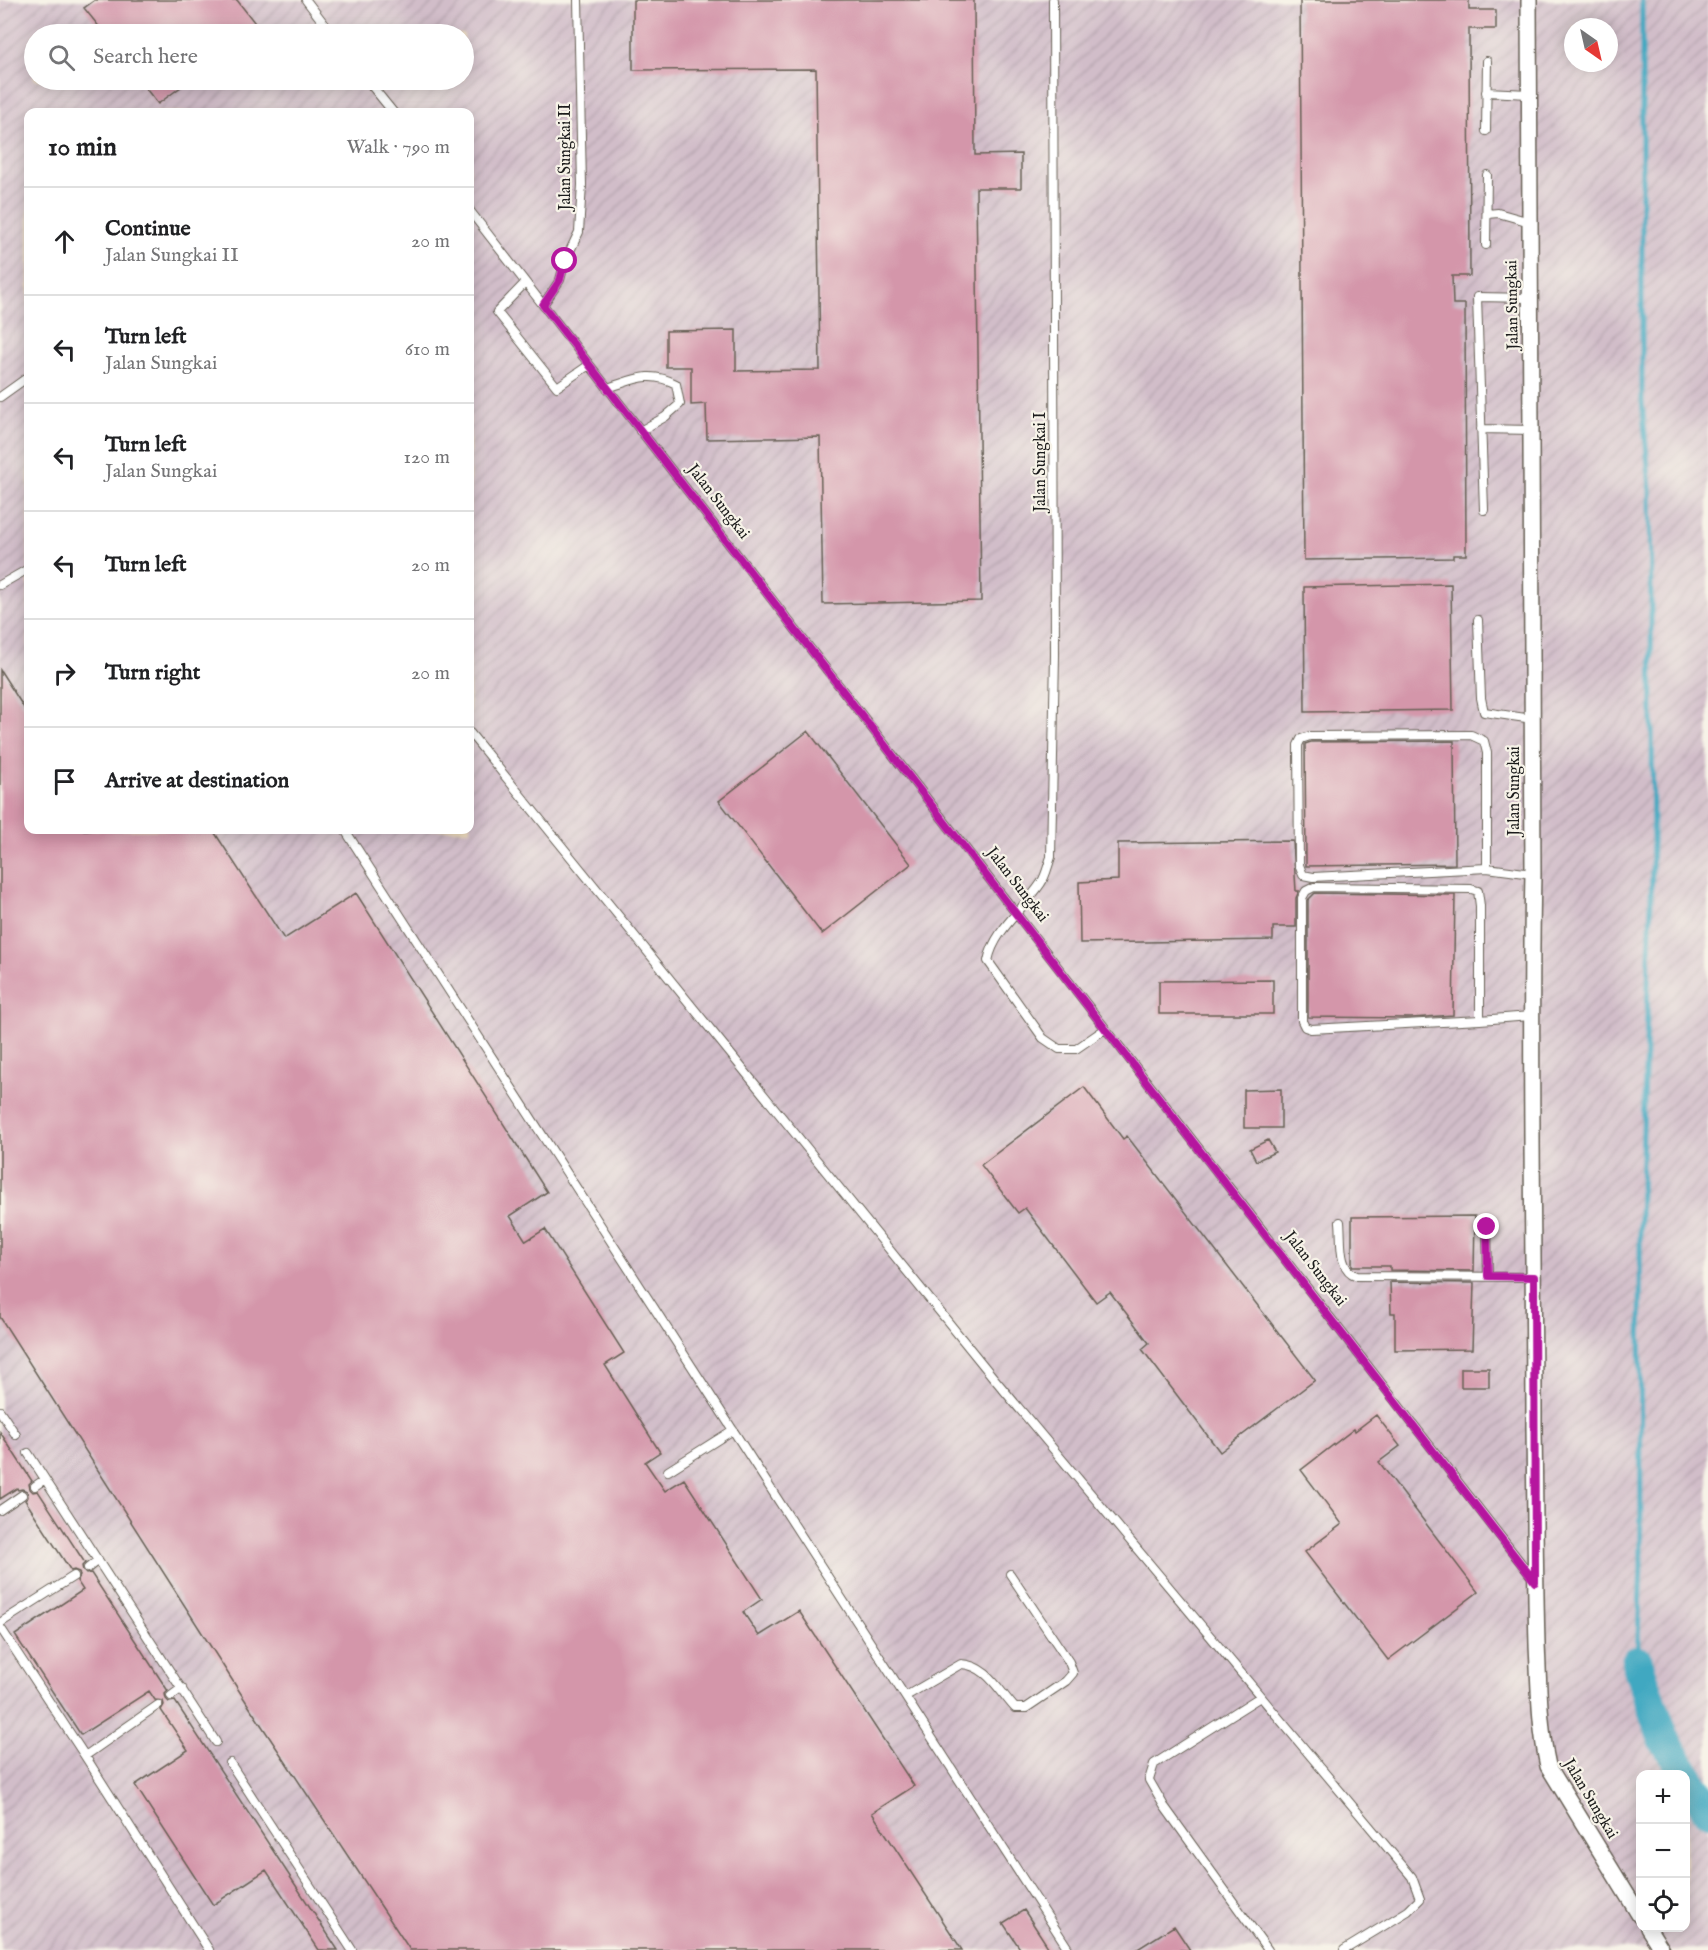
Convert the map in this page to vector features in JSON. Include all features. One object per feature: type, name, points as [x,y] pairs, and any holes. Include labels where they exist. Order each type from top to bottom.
[{"type":"street","name":"Jalan Sungkai","points":[[1528,0],[1533,719],[1530,1016],[1535,1582],[1540,1705],[1542,1740],[1548,1766],[1636,1908]]},
{"type":"street","points":[[1651,1932],[1662,1950]]},
{"type":"lane","points":[[306,0],[324,24]]},
{"type":"lane","name":"Jalan Sungkai II","points":[[543,305],[560,280],[565,261],[579,232],[582,185],[578,0]]},
{"type":"lane","name":"Jalan Sungkai I","points":[[1053,0],[1055,632],[1051,857],[1042,882],[990,949],[988,962],[1043,1038],[1059,1049],[1077,1049],[1105,1029]]},
{"type":"lane","points":[[1486,131],[1487,61]]},
{"type":"lane","points":[[375,90],[390,108]]},
{"type":"lane","points":[[1486,92],[1529,94]]},
{"type":"lane","points":[[1486,245],[1487,175]]},
{"type":"lane","points":[[1487,214],[1498,213],[1530,222]]},
{"type":"lane","name":"Jalan Sungkai","points":[[474,216],[1535,1582]]},
{"type":"lane","points":[[525,283],[497,312],[557,387],[589,365]]},
{"type":"lane","points":[[1484,510],[1477,297],[1531,298]]},
{"type":"lane","points":[[607,388],[644,377],[663,377],[676,384],[680,404],[665,417],[640,431]]},
{"type":"lane","points":[[0,397],[24,380]]},
{"type":"lane","points":[[1481,429],[1532,430]]},
{"type":"lane","points":[[0,585],[24,571]]},
{"type":"lane","points":[[1478,620],[1481,698],[1484,712],[1533,719]]},
{"type":"lane","points":[[1487,868],[1487,753],[1484,741],[1472,735],[1310,736],[1301,739],[1298,745],[1299,865],[1303,875],[1313,877],[1487,868],[1533,874]]},
{"type":"lane","points":[[474,737],[992,1376],[1412,1877],[1420,1899],[1408,1911],[1344,1950]]},
{"type":"lane","points":[[348,834],[1069,1950]]},
{"type":"lane","points":[[1480,1020],[1478,891],[1471,889],[1314,887],[1306,891],[1302,898],[1302,1021],[1305,1027],[1311,1029],[1480,1020],[1530,1016]]},
{"type":"lane","points":[[1341,1222],[1343,1266],[1349,1274],[1357,1276],[1534,1277]]},
{"type":"lane","points":[[1487,1227],[1488,1276]]},
{"type":"lane","points":[[0,1411],[16,1435]]},
{"type":"lane","points":[[668,1471],[734,1430]]},
{"type":"lane","points":[[28,1453],[216,1743]]},
{"type":"lane","points":[[35,1486],[45,1479]]},
{"type":"lane","points":[[0,1510],[22,1496]]},
{"type":"lane","points":[[88,1568],[98,1560]]},
{"type":"lane","points":[[906,1696],[961,1664],[970,1664],[986,1673],[1016,1708],[1026,1708],[1066,1681],[1073,1673],[1069,1662],[1010,1574]]},
{"type":"lane","points":[[74,1576],[0,1625],[209,1950]]},
{"type":"lane","points":[[171,1696],[182,1688]]},
{"type":"lane","points":[[1260,1696],[1154,1764],[1149,1780],[1164,1806],[1268,1950]]},
{"type":"lane","points":[[85,1756],[158,1705]]},
{"type":"lane","points":[[230,1763],[352,1950]]},
{"type":"shaded area","points":[[0,0],[1708,0],[1708,1950],[0,1950]]},
{"type":"building","points":[[95,0],[237,0],[256,24],[97,24],[84,8]]},
{"type":"building","points":[[633,0],[974,0],[975,155],[1021,154],[1021,188],[976,188],[981,601],[823,604],[820,437],[707,439],[706,404],[691,405],[691,367],[666,367],[666,331],[736,330],[736,371],[820,370],[816,69],[633,70]]},
{"type":"building","points":[[1300,0],[1469,0],[1469,10],[1496,10],[1496,29],[1469,29],[1470,276],[1452,276],[1453,304],[1465,304],[1466,555],[1453,555],[1453,558],[1304,560]]},
{"type":"building","points":[[147,90],[177,90],[158,104]]},
{"type":"building","points":[[1451,584],[1453,710],[1305,712],[1304,587]]},
{"type":"building","points":[[0,670],[24,708],[24,834],[216,834],[284,939],[356,893],[547,1192],[510,1216],[526,1241],[545,1229],[624,1353],[605,1365],[660,1452],[645,1462],[665,1491],[684,1479],[762,1599],[743,1612],[759,1636],[799,1611],[914,1786],[872,1813],[962,1950],[410,1950],[252,1711],[0,1317]]},
{"type":"building","points":[[808,731],[911,864],[822,934],[719,801]]},
{"type":"building","points":[[1454,741],[1455,864],[1306,866],[1305,744],[1311,742]]},
{"type":"building","points":[[1293,841],[1296,891],[1299,891],[1296,898],[1296,927],[1273,927],[1273,940],[1080,943],[1079,882],[1118,880],[1118,843]]},
{"type":"building","points":[[1315,893],[1455,895],[1453,1015],[1412,1018],[1308,1017],[1308,900]]},
{"type":"building","points":[[1273,980],[1273,1014],[1159,1014],[1159,981]]},
{"type":"building","points":[[1084,1087],[1123,1139],[1127,1136],[1315,1380],[1220,1452],[1142,1349],[1149,1343],[1110,1292],[1096,1302],[1025,1208],[1018,1213],[981,1165]]},
{"type":"building","points":[[1281,1089],[1281,1128],[1244,1128],[1244,1090]]},
{"type":"building","points":[[1268,1140],[1275,1152],[1256,1161],[1250,1149]]},
{"type":"building","points":[[1475,1216],[1474,1271],[1390,1270],[1390,1266],[1352,1266],[1352,1217]]},
{"type":"building","points":[[1390,1282],[1474,1283],[1472,1349],[1395,1350],[1395,1313],[1391,1313]]},
{"type":"building","points":[[1461,1368],[1489,1368],[1489,1387],[1461,1387]]},
{"type":"building","points":[[1376,1415],[1400,1446],[1379,1462],[1478,1592],[1388,1660],[1305,1552],[1342,1524],[1301,1470]]},
{"type":"building","points":[[0,1432],[32,1481],[29,1484],[30,1489],[33,1492],[38,1491],[85,1563],[82,1566],[83,1571],[86,1574],[91,1573],[168,1691],[165,1694],[166,1699],[169,1702],[175,1701],[338,1950],[319,1950],[266,1870],[213,1905],[135,1785],[188,1750],[161,1710],[164,1705],[163,1701],[155,1700],[149,1691],[81,1735],[15,1635],[83,1590],[77,1581],[80,1576],[79,1572],[71,1571],[25,1500],[28,1497],[27,1491],[17,1488],[0,1499]]},
{"type":"building","points":[[1024,1910],[1050,1950],[1021,1950],[1003,1923]]},
{"type":"building","points":[[1174,1926],[1190,1950],[1136,1950]]},
{"type":"waterway","points":[[1637,1662],[1641,1564],[1640,1218],[1653,841],[1650,489],[1642,401],[1642,0]]},
{"type":"waterway","points":[[1637,1662],[1663,1737],[1708,1810]]},
{"type":"route","points":[[565,261],[560,280],[543,305],[1535,1582],[1534,1277],[1488,1276],[1487,1227]]}]
